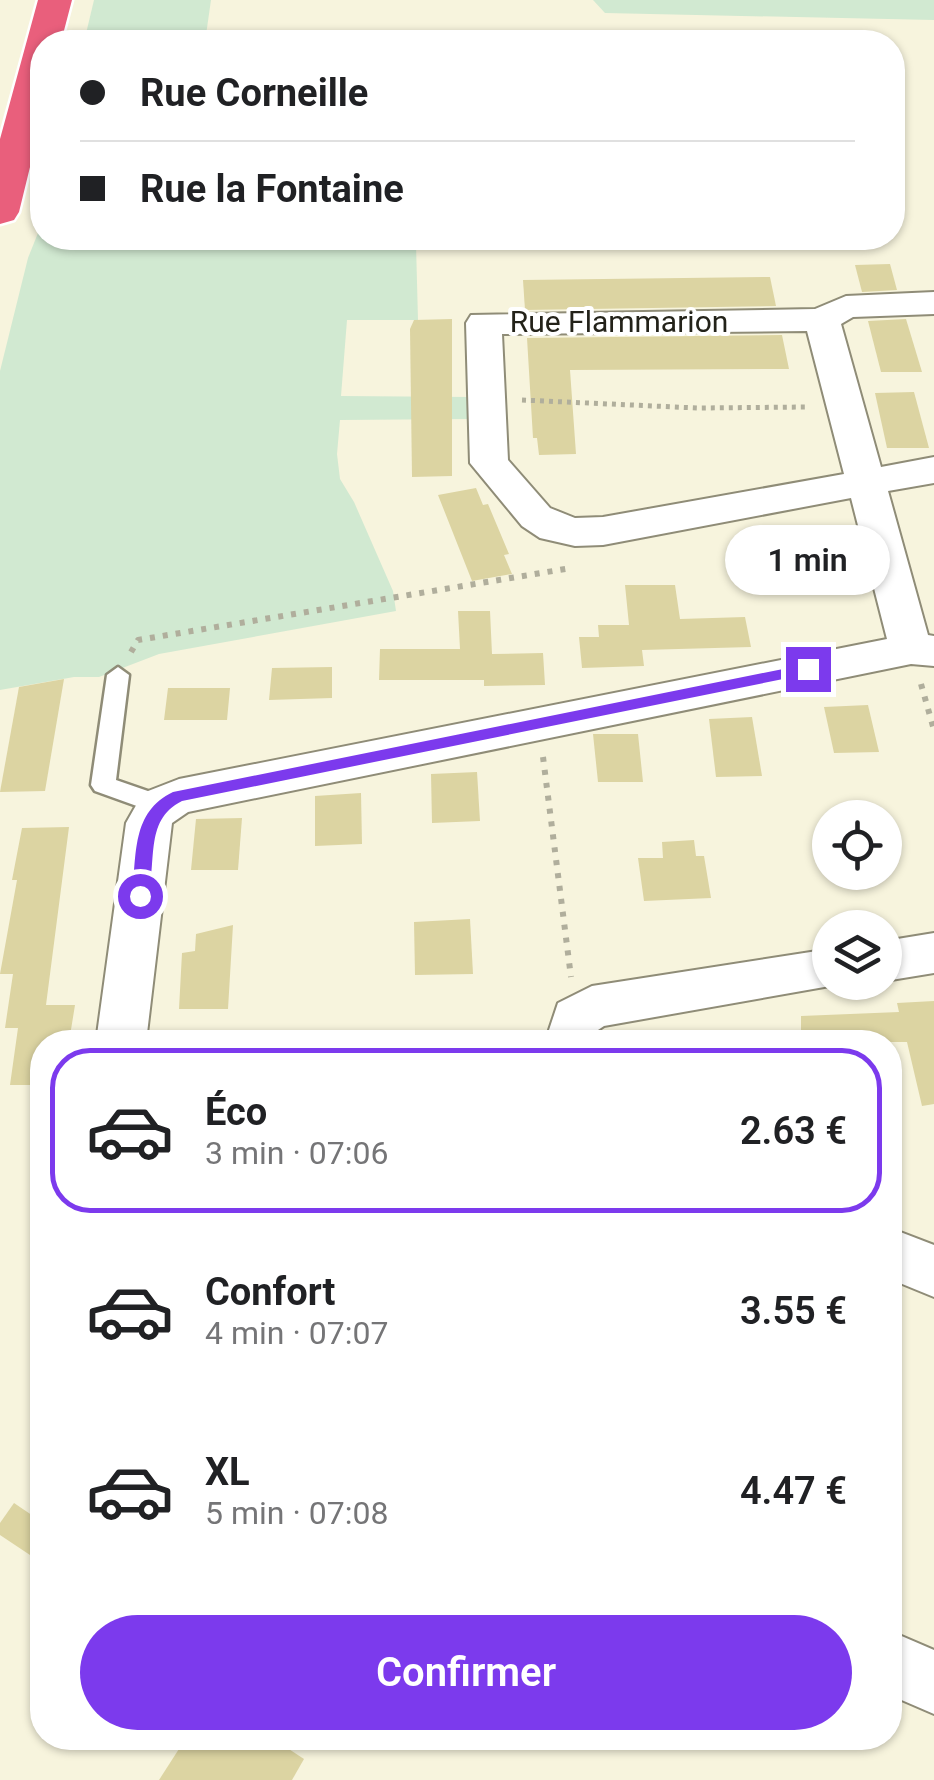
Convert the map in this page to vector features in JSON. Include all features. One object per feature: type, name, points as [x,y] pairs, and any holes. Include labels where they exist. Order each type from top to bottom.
[{"type":"highway","points":[[47,30],[55,0]]},
{"type":"highway","points":[[0,212],[30,95]]},
{"type":"street","name":"Rue Flammarion","points":[[575,532],[554,528],[536,516],[489,463],[484,322],[822,320],[846,307],[934,303]]},
{"type":"street","points":[[123,1030],[149,823],[160,805],[212,787],[922,650],[866,482],[822,320]]},
{"type":"street","points":[[575,532],[604,531],[934,470]]},
{"type":"street","points":[[902,959],[934,954]]},
{"type":"street","points":[[573,1030],[592,1007],[812,973]]},
{"type":"street","points":[[902,1258],[934,1271]]},
{"type":"street","points":[[902,1668],[934,1682]]},
{"type":"lane","points":[[118,675],[103,785],[160,805]]},
{"type":"path","points":[[487,401],[593,400],[756,409],[845,405]]},
{"type":"path","points":[[118,675],[138,640],[591,564],[575,532]]},
{"type":"path","points":[[922,650],[934,730]]},
{"type":"path","points":[[538,723],[573,1030]]},
{"type":"green space","points":[[94,0],[211,0],[207,30],[87,30]]},
{"type":"green space","points":[[593,0],[934,0],[934,20],[605,13]]},
{"type":"green space","points":[[31,250],[416,250],[418,320],[347,320],[341,396],[470,397],[470,419],[340,420],[337,454],[340,479],[393,591],[396,611],[159,654],[99,677],[74,677],[0,690],[0,371]]},
{"type":"building","points":[[890,264],[897,290],[862,292],[855,265]]},
{"type":"building","points":[[770,277],[776,306],[525,310],[523,280]]},
{"type":"building","points":[[452,319],[452,476],[412,477],[410,329],[414,320]]},
{"type":"building","points":[[906,319],[922,372],[881,372],[868,321]]},
{"type":"building","points":[[782,335],[789,369],[570,370],[576,454],[539,455],[537,438],[533,438],[527,338]]},
{"type":"building","points":[[914,392],[929,448],[887,448],[875,393]]},
{"type":"building","points":[[476,488],[483,505],[488,504],[509,554],[504,555],[512,574],[472,581],[438,495]]},
{"type":"building","points":[[625,585],[675,585],[680,619],[745,617],[751,647],[642,650],[644,666],[582,668],[579,637],[599,637],[598,625],[629,625]]},
{"type":"building","points":[[458,611],[490,611],[492,654],[543,653],[545,685],[484,686],[484,680],[379,680],[380,649],[460,649]]},
{"type":"building","points":[[332,667],[332,698],[269,700],[272,668]]},
{"type":"building","points":[[64,679],[45,791],[0,792],[19,687]]},
{"type":"building","points":[[168,688],[230,688],[227,720],[164,720]]},
{"type":"building","points":[[868,705],[879,752],[834,753],[824,707]]},
{"type":"building","points":[[752,717],[762,776],[716,777],[709,719]]},
{"type":"building","points":[[593,734],[638,734],[643,782],[598,782]]},
{"type":"building","points":[[477,772],[480,821],[432,823],[431,774]]},
{"type":"building","points":[[361,793],[362,844],[315,846],[315,796]]},
{"type":"building","points":[[242,818],[238,870],[191,870],[196,819]]},
{"type":"building","points":[[69,827],[46,1005],[75,1005],[71,1030],[30,1030],[30,1085],[10,1085],[18,1028],[5,1028],[13,974],[0,974],[22,828]]},
{"type":"building","points":[[694,840],[696,856],[704,856],[711,898],[644,901],[638,858],[663,858],[662,842]]},
{"type":"building","points":[[470,919],[473,974],[415,975],[414,922]]},
{"type":"building","points":[[233,925],[228,1009],[179,1009],[182,953],[195,951],[196,934]]},
{"type":"building","points":[[934,1001],[934,1104],[922,1106],[907,1042],[902,1042],[902,1030],[801,1030],[801,1016],[899,1012],[897,1003]]},
{"type":"building","points":[[14,1503],[30,1514],[30,1555],[0,1535],[0,1523]]},
{"type":"building","points":[[178,1750],[290,1750],[304,1759],[292,1780],[159,1780]]},
{"type":"route","points":[[140,896],[149,823],[160,805],[179,796],[808,669]]}]
